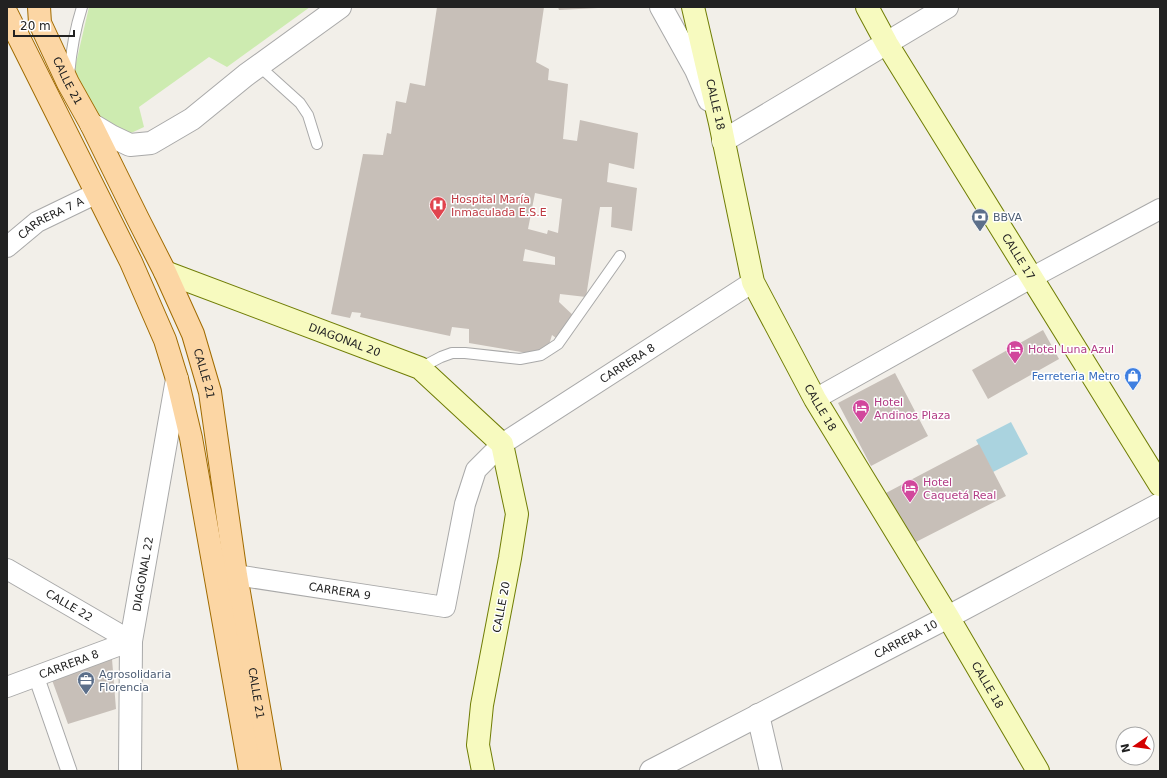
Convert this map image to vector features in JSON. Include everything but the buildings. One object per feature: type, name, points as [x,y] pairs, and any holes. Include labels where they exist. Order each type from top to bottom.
[{"type":"main road","name":"CALLE 21","points":[[39,7],[40,23],[68,83],[91,124],[165,272],[193,334],[210,392],[236,575],[270,771]]},
{"type":"main road","name":"CALLE 18","points":[[693,7],[722,132],[753,282],[815,399],[948,617],[1038,771]]},
{"type":"main road","name":"CALLE 17","points":[[867,7],[887,44],[1160,485]]},
{"type":"main road","name":"CALLE 21","points":[[9,22],[131,262],[165,340],[177,379],[196,468],[250,771]]},
{"type":"main road","name":"DIAGONAL 20","points":[[165,272],[420,368],[502,444]]},
{"type":"main road","name":"CALLE 20","points":[[483,771],[478,745],[482,705],[517,514],[502,444]]},
{"type":"street","points":[[91,124],[110,136],[130,145],[151,143],[192,119],[259,66],[340,7]]},
{"type":"street","points":[[661,7],[696,70],[722,132],[887,44],[947,7]]},
{"type":"street","name":"CARRERA 7 A","points":[[7,247],[37,222],[97,193]]},
{"type":"street","points":[[815,399],[1031,278],[1160,209]]},
{"type":"street","name":"CARRERA 8","points":[[445,607],[465,504],[476,470],[502,444],[753,282]]},
{"type":"street","name":"DIAGONAL 22","points":[[130,771],[131,641],[177,379]]},
{"type":"street","name":"CARRERA 10","points":[[651,771],[948,617],[1160,504]]},
{"type":"street","name":"CALLE 22","points":[[7,569],[131,641]]},
{"type":"street","name":"CARRERA 9","points":[[236,575],[445,607]]},
{"type":"street","name":"CARRERA 8","points":[[7,687],[131,641]]},
{"type":"street","points":[[36,676],[69,771]]},
{"type":"street","points":[[758,715],[771,771]]},
{"type":"lane","points":[[68,83],[71,53],[82,7]]},
{"type":"lane","points":[[259,66],[300,103],[308,115],[317,144]]},
{"type":"lane","points":[[420,368],[452,353],[520,359],[541,355],[558,344],[620,256]]},
{"type":"green space","points":[[89,7],[310,7],[227,67],[209,57],[139,107],[144,127],[131,133],[122,132],[97,118],[73,76]]},
{"type":"water","points":[[1011,422],[1028,454],[993,472],[976,440]]},
{"type":"place","name":"Hospital María Inmaculada E.S.E","points":[[438,220]]},
{"type":"place","name":"BBVA","points":[[980,232]]},
{"type":"place","name":"Hotel Luna Azul","points":[[1015,364]]},
{"type":"place","name":"Ferreteria Metro","points":[[1133,391]]},
{"type":"place","name":"Hotel Andinos Plaza","points":[[861,423]]},
{"type":"place","name":"Hotel Caquetá Real","points":[[910,503]]},
{"type":"place","name":"Agrosolidaria Florencia","points":[[86,695]]}]
